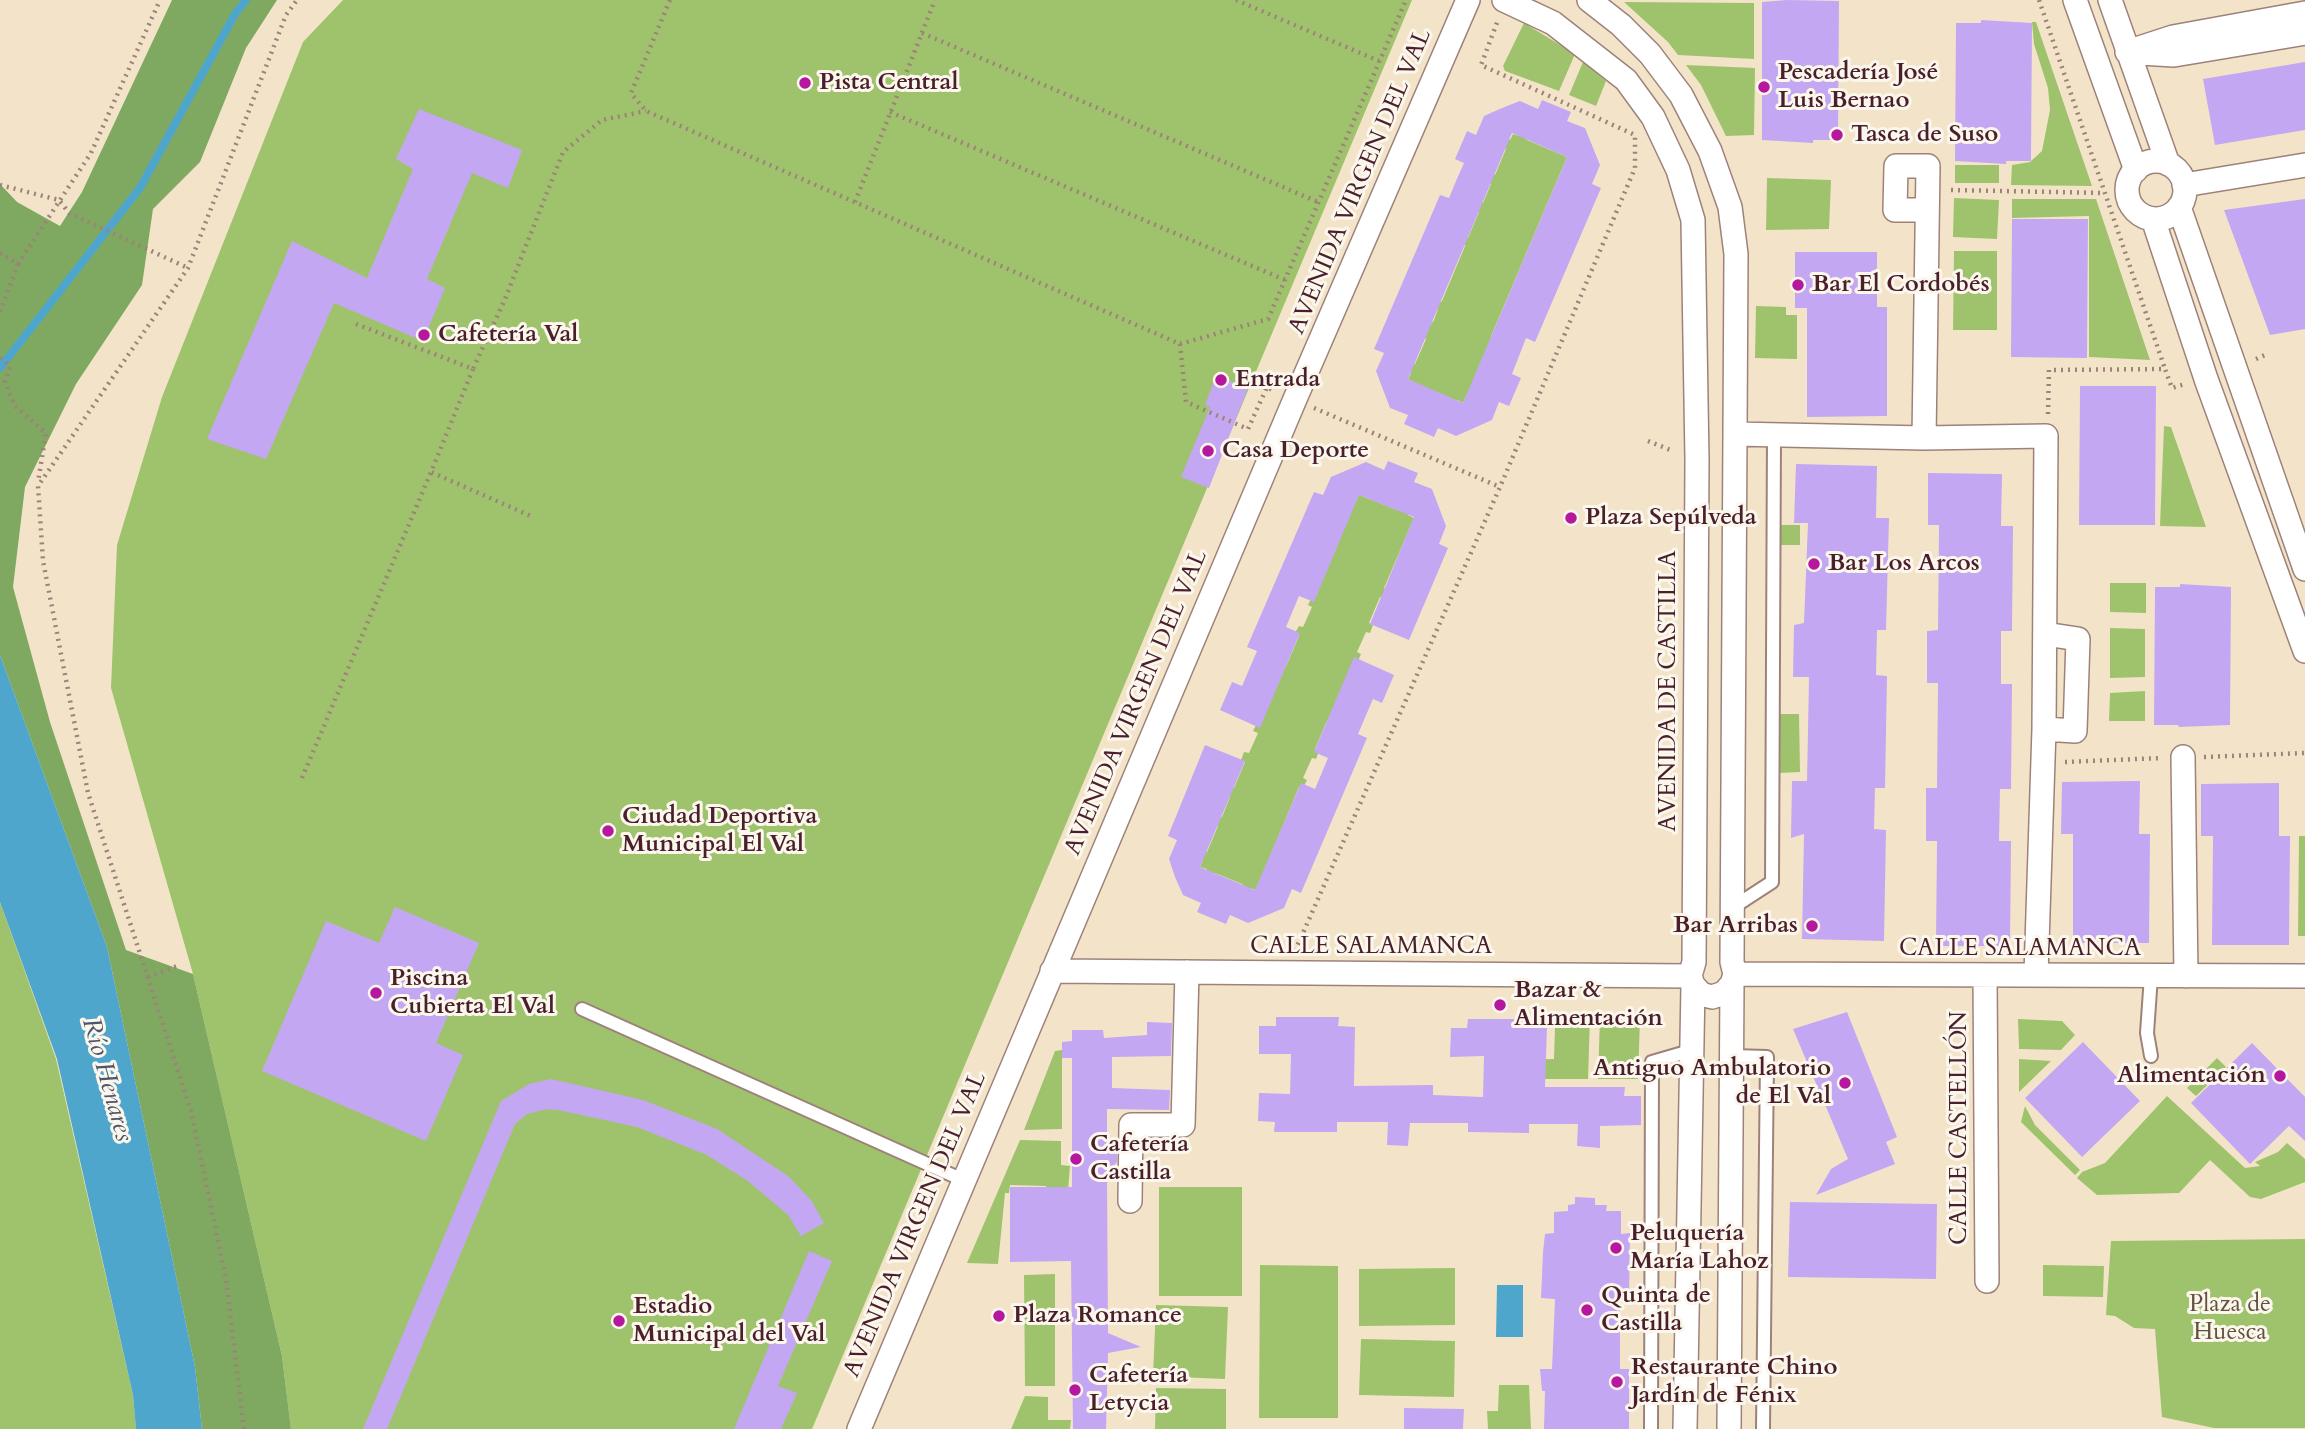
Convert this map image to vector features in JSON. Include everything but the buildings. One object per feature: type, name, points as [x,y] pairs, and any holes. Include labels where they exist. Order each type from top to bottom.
[{"type":"street","name":"AVENIDA VIRGEN DEL VAL","points":[[859,1429],[1295,400],[1468,0]]},
{"type":"street","name":"AVENIDA DE CASTILLA","points":[[1505,0],[1553,23],[1626,80],[1653,117],[1678,170],[1693,220],[1697,460],[1685,1429]]},
{"type":"street","points":[[1589,0],[1650,54],[1681,95],[1710,151],[1730,207],[1736,254],[1730,1429]]},
{"type":"street","points":[[2076,0],[2136,170]]},
{"type":"street","points":[[2110,0],[2168,164]]},
{"type":"street","points":[[2127,52],[2173,37],[2305,13]]},
{"type":"street","points":[[2127,52],[2174,55],[2305,33]]},
{"type":"street","points":[[2305,165],[2182,196],[2172,214],[2153,219],[2143,217],[2130,203],[2128,183],[2136,170],[2148,162],[2168,164],[2176,170],[2182,196],[2234,370],[2305,569]]},
{"type":"street","points":[[1924,438],[1927,200]]},
{"type":"street","points":[[2153,219],[2206,379],[2305,651]]},
{"type":"street","points":[[1735,434],[1924,438],[2046,436],[2045,634],[2036,974]]},
{"type":"street","points":[[2043,729],[2075,731],[2078,639],[2045,634]]},
{"type":"street","points":[[2183,757],[2186,976]]},
{"type":"street","points":[[1715,952],[1733,973],[1724,993],[1712,997],[1701,994],[1692,974],[1703,954],[1715,952]]},
{"type":"street","name":"CALLE SALAMANCA","points":[[1052,971],[1692,974]]},
{"type":"street","points":[[1130,1201],[1131,1125],[1183,1125],[1187,972]]},
{"type":"street","name":"CALLE SALAMANCA","points":[[1733,973],[2305,976]]},
{"type":"street","name":"CALLE CASTELLÓN","points":[[1985,975],[1987,1281]]},
{"type":"lane","points":[[1732,909],[1772,882],[1774,434]]},
{"type":"lane","points":[[2151,976],[2147,1033],[2151,1056]]},
{"type":"lane","points":[[582,1009],[963,1181]]},
{"type":"lane","points":[[1651,1429],[1651,1062],[1690,1051]]},
{"type":"lane","points":[[1732,1056],[1768,1057],[1763,1429]]},
{"type":"path","points":[[0,312],[18,264],[91,153],[160,0]]},
{"type":"path","points":[[38,486],[188,268],[286,15],[297,0]]},
{"type":"path","points":[[670,0],[631,93],[646,111],[1180,344],[1269,319],[1406,0]]},
{"type":"path","points":[[855,202],[935,0]]},
{"type":"path","points":[[1236,0],[1379,61]]},
{"type":"path","points":[[1288,973],[1300,935],[1500,487],[1636,168],[1635,135],[1481,65],[1505,0]]},
{"type":"path","points":[[2039,0],[2172,388],[2206,379]]},
{"type":"path","points":[[922,33],[1318,202]]},
{"type":"path","points":[[302,778],[473,369],[505,299],[563,152],[602,120],[646,111]]},
{"type":"path","points":[[890,111],[1285,280]]},
{"type":"path","points":[[0,185],[59,200],[69,213],[188,268]]},
{"type":"path","points":[[1927,200],[2104,193]]},
{"type":"path","points":[[0,253],[18,264]]},
{"type":"path","points":[[356,324],[473,369]]},
{"type":"path","points":[[1180,344],[1186,402],[1248,429],[1267,387],[1500,487]]},
{"type":"path","points":[[2234,370],[2265,355]]},
{"type":"path","points":[[0,358],[10,366],[5,382],[15,406],[46,433],[38,486],[43,561],[88,793],[191,1111],[226,1279],[244,1429]]},
{"type":"path","points":[[2046,436],[2049,370],[2165,369]]},
{"type":"path","points":[[431,472],[531,516]]},
{"type":"path","points":[[148,977],[180,965]]},
{"type":"green space","points":[[172,0],[277,0],[246,48],[200,162],[153,209],[142,285],[76,384],[25,487],[13,587],[50,722],[126,950],[193,974],[282,1356],[291,1429],[202,1429],[195,1367],[107,947],[0,655],[0,184],[17,202],[60,226],[82,192]]},
{"type":"green space","name":"Ciudad Deportiva Municipal El Val","points":[[343,0],[1412,0],[812,1429],[291,1429],[282,1356],[193,974],[111,688],[117,545],[162,397],[303,42]]},
{"type":"green space","points":[[1624,2],[1754,3],[1754,59],[1678,55],[1668,42]]},
{"type":"green space","points":[[2032,22],[2036,22],[2092,186],[2011,185],[2012,165],[2030,162],[2042,151],[2050,110],[2048,88],[2034,44]]},
{"type":"green space","points":[[1524,23],[1575,54],[1559,91],[1505,71],[1503,66]]},
{"type":"green space","points":[[1583,62],[1606,81],[1596,106],[1569,95]]},
{"type":"green space","points":[[1686,65],[1755,68],[1754,135],[1726,136],[1701,85]]},
{"type":"green space","points":[[1520,132],[1527,140],[1567,157],[1492,334],[1470,398],[1466,396],[1463,403],[1457,400],[1455,404],[1408,379],[1411,373],[1407,371],[1410,363],[1415,364],[1426,339],[1422,336],[1434,320],[1438,309],[1434,307],[1442,301],[1465,246],[1464,236],[1468,238],[1479,212],[1476,210],[1479,202],[1483,203],[1491,184],[1487,182],[1491,173],[1495,175],[1506,149],[1502,147],[1506,139],[1510,140],[1513,134],[1519,136]]},
{"type":"green space","points":[[1955,165],[1999,165],[1999,183],[1955,183]]},
{"type":"green space","points":[[1767,178],[1831,180],[1829,229],[1766,230]]},
{"type":"green space","points":[[1954,198],[1999,200],[1997,239],[1953,237]]},
{"type":"green space","points":[[2012,199],[2096,199],[2150,360],[2089,357],[2089,216],[2012,218]]},
{"type":"green space","points":[[1954,251],[1997,251],[1997,330],[1953,330]]},
{"type":"green space","points":[[1756,306],[1786,307],[1786,315],[1797,315],[1797,359],[1755,358]]},
{"type":"green space","points":[[2164,426],[2171,427],[2206,527],[2160,526]]},
{"type":"green space","points":[[1359,495],[1400,511],[1409,511],[1408,515],[1414,518],[1384,588],[1388,591],[1384,598],[1380,597],[1369,623],[1373,625],[1370,633],[1366,632],[1357,652],[1361,654],[1358,661],[1315,749],[1319,751],[1316,759],[1312,758],[1303,778],[1307,780],[1303,788],[1299,787],[1256,890],[1250,888],[1248,892],[1242,884],[1215,873],[1213,877],[1205,874],[1207,869],[1200,867],[1203,860],[1200,859],[1203,850],[1207,852],[1218,826],[1214,824],[1218,815],[1222,817],[1230,797],[1226,794],[1230,786],[1234,788],[1245,762],[1241,760],[1244,752],[1249,753],[1258,733],[1253,731],[1288,662],[1299,636],[1295,633],[1299,626],[1303,627],[1312,607],[1308,605]]},
{"type":"green space","points":[[1780,525],[1800,525],[1800,545],[1780,545]]},
{"type":"green space","points":[[2110,583],[2146,583],[2146,613],[2110,612]]},
{"type":"green space","points":[[2110,628],[2145,629],[2145,677],[2110,678]]},
{"type":"green space","points":[[2145,691],[2145,721],[2109,721],[2110,693]]},
{"type":"green space","points":[[1778,714],[1799,714],[1800,772],[1779,773]]},
{"type":"green space","points":[[2299,836],[2305,836],[2305,936],[2298,936]]},
{"type":"green space","points":[[0,902],[56,1059],[133,1395],[136,1429],[0,1429]]},
{"type":"green space","points":[[1543,1017],[1590,1017],[1588,1079],[1521,1079],[1522,1060],[1554,1059],[1555,1027],[1543,1026]]},
{"type":"green space","points":[[1600,1018],[1640,1019],[1638,1079],[1598,1079]]},
{"type":"green space","points":[[2018,1019],[2062,1021],[2075,1035],[2061,1050],[2019,1049]]},
{"type":"green space","points":[[1062,1050],[1062,1129],[1024,1130],[1055,1051]]},
{"type":"green space","points":[[2217,1058],[2226,1067],[2196,1096],[2187,1088]]},
{"type":"green space","points":[[2019,1059],[2051,1061],[2019,1092]]},
{"type":"green space","points":[[2167,1096],[2245,1168],[2260,1166],[2255,1162],[2278,1152],[2287,1143],[2305,1159],[2305,1182],[2261,1199],[2250,1197],[2210,1160],[2179,1193],[2097,1195],[2077,1178],[2082,1172],[2105,1163]]},
{"type":"green space","points":[[2025,1106],[2035,1125],[2080,1170],[2075,1175],[2021,1122]]},
{"type":"green space","points":[[1020,1140],[1061,1141],[1061,1165],[1070,1166],[1067,1203],[1046,1211],[1046,1186],[1010,1185],[1009,1193],[1005,1193],[998,1264],[967,1263]]},
{"type":"green space","points":[[1159,1187],[1242,1187],[1242,1296],[1159,1296]]},
{"type":"green space","name":"Plaza de Huesca","points":[[2305,1239],[2305,1428],[2214,1428],[2162,1417],[2155,1329],[2134,1328],[2115,1316],[2106,1315],[2111,1241]]},
{"type":"green space","points":[[1260,1265],[1338,1266],[1338,1418],[1259,1418]]},
{"type":"green space","points":[[2043,1265],[2104,1266],[2103,1297],[2043,1296]]},
{"type":"green space","points":[[1455,1268],[1455,1325],[1359,1326],[1359,1269]]},
{"type":"green space","points":[[1055,1274],[1055,1386],[1025,1386],[1024,1275]]},
{"type":"green space","points":[[1156,1305],[1228,1307],[1225,1379],[1153,1376]]},
{"type":"green space","points":[[1361,1339],[1455,1341],[1454,1397],[1359,1395]]},
{"type":"green space","points":[[1499,1385],[1529,1385],[1531,1429],[1488,1429],[1487,1411],[1498,1411]]},
{"type":"green space","points":[[1156,1388],[1226,1389],[1226,1429],[1155,1429]]},
{"type":"green space","points":[[1025,1396],[1048,1397],[1048,1420],[1071,1420],[1070,1429],[1011,1429]]},
{"type":"water","name":"Río Henares","points":[[0,655],[107,947],[195,1367],[202,1429],[136,1429],[133,1395],[57,1059],[0,902]]},
{"type":"water","points":[[1497,1285],[1523,1285],[1523,1337],[1496,1337]]},
{"type":"waterway","points":[[0,368],[140,188],[235,14],[246,0]]},
{"type":"place","name":"Pista Central","points":[[805,83]]},
{"type":"place","name":"Pescadería José Luis Bernao","points":[[1764,87]]},
{"type":"place","name":"Tasca de Suso","points":[[1837,135]]},
{"type":"place","name":"Bar El Cordobés","points":[[1798,285]]},
{"type":"place","name":"Cafetería Val","points":[[424,335]]},
{"type":"place","name":"Entrada","points":[[1221,380]]},
{"type":"place","name":"Casa Deporte","points":[[1208,451]]},
{"type":"place","name":"Plaza Sepúlveda","points":[[1571,518]]},
{"type":"place","name":"Bar Los Arcos","points":[[1814,564]]},
{"type":"place","name":"Ciudad Deportiva Municipal El Val","points":[[608,831]]},
{"type":"place","name":"Bar Arribas","points":[[1812,926]]},
{"type":"place","name":"Piscina Cubierta El Val","points":[[376,993]]},
{"type":"place","name":"Bazar & Alimentación","points":[[1500,1005]]},
{"type":"place","name":"Alimentación","points":[[2280,1076]]},
{"type":"place","name":"Antiguo Ambulatorio de El Val","points":[[1845,1083]]},
{"type":"place","name":"Cafetería Castilla","points":[[1076,1159]]},
{"type":"place","name":"Peluquería María Lahoz","points":[[1616,1248]]},
{"type":"place","name":"Quinta de Castilla","points":[[1587,1310]]},
{"type":"place","name":"Plaza Romance","points":[[999,1316]]},
{"type":"place","name":"Estadio Municipal del Val","points":[[619,1321]]},
{"type":"place","name":"Restaurante Chino Jardín de Fénix","points":[[1617,1382]]},
{"type":"place","name":"Cafetería Letycia","points":[[1075,1390]]}]
